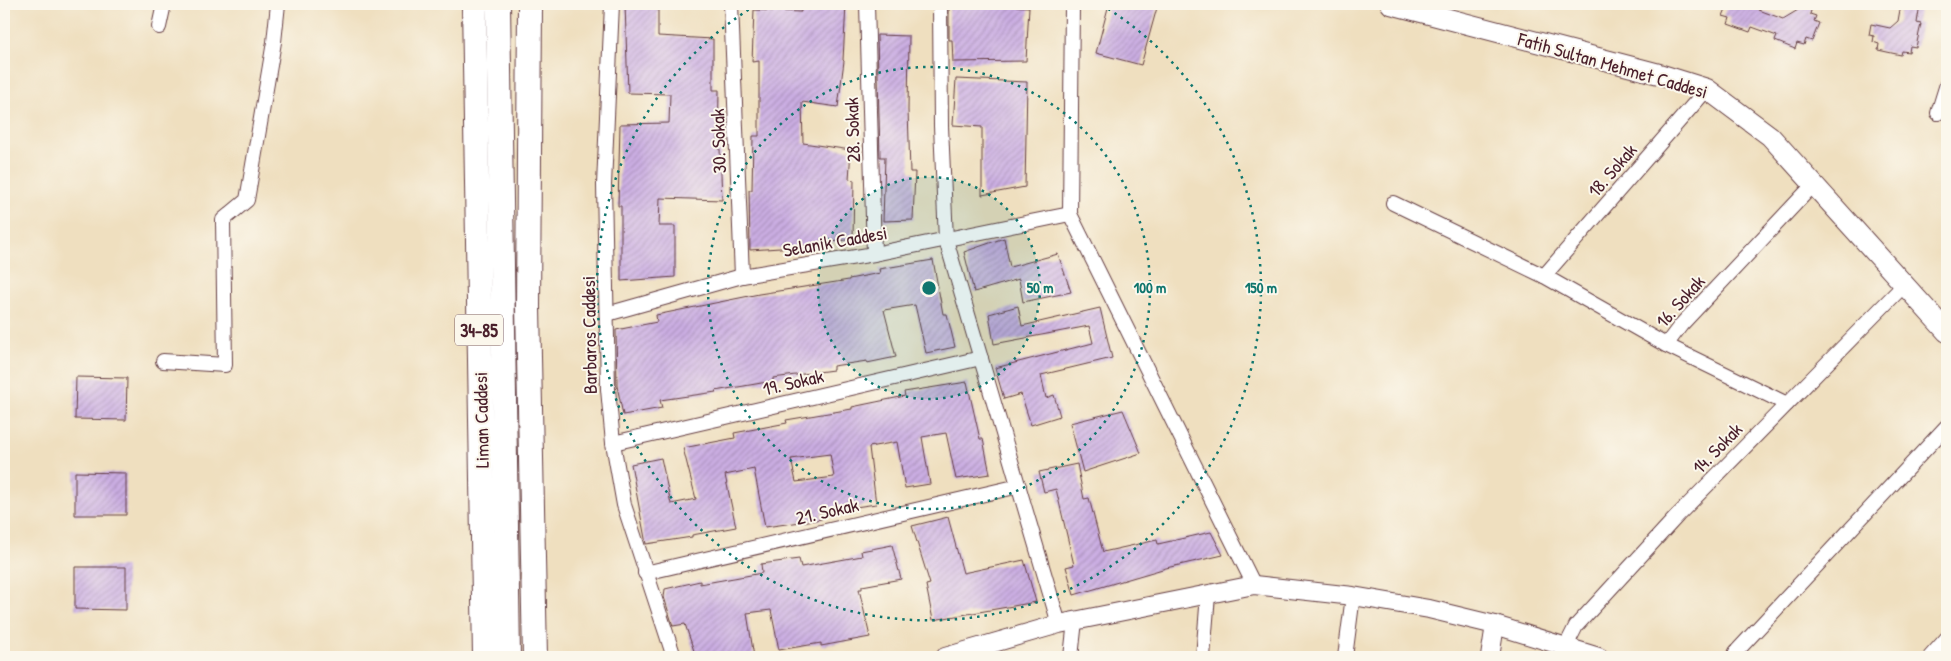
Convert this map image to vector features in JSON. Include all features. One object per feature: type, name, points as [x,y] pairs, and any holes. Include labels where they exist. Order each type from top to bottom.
[{"type":"highway","name":"Liman Caddesi","points":[[474,4],[485,657]]},
{"type":"highway","name":"Liman Caddesi","points":[[498,4],[508,657]]},
{"type":"highway","points":[[530,4],[528,307],[535,657]]},
{"type":"main road","name":"Fatih Sultan Mehmet Caddesi","points":[[1391,4],[1659,74],[1707,89],[1770,136],[1947,332]]},
{"type":"street","points":[[159,28],[164,4]]},
{"type":"street","points":[[163,361],[225,365],[223,220],[247,200],[264,107],[278,4]]},
{"type":"street","name":"Barbaros Caddesi","points":[[612,4],[604,185],[608,389],[613,443],[624,505],[674,657]]},
{"type":"street","name":"30. Sokak","points":[[731,4],[742,276]]},
{"type":"street","name":"28. Sokak","points":[[867,4],[874,254]]},
{"type":"street","points":[[940,4],[941,126],[946,240],[1019,486],[1067,623],[1071,657]]},
{"type":"street","points":[[1072,4],[1070,214],[1254,585]]},
{"type":"street","points":[[1938,113],[1947,84]]},
{"type":"street","name":"18. Sokak","points":[[1544,276],[1707,89]]},
{"type":"street","name":"16. Sokak","points":[[1787,404],[1666,345],[1681,325],[1814,184]]},
{"type":"street","points":[[1393,203],[1544,276],[1666,345]]},
{"type":"street","name":"Selanik Caddesi","points":[[608,314],[742,276],[874,254],[1070,214]]},
{"type":"street","name":"14. Sokak","points":[[1566,646],[1576,626],[1678,515],[1904,284]]},
{"type":"street","name":"19. Sokak","points":[[613,443],[981,358]]},
{"type":"street","points":[[1734,657],[1736,652],[1947,426]]},
{"type":"street","name":"21. Sokak","points":[[645,573],[1019,486]]},
{"type":"street","points":[[945,657],[1067,623],[1208,596],[1254,585],[1353,596],[1429,609],[1495,625],[1566,646],[1590,656]]},
{"type":"street","points":[[1203,657],[1208,596]]},
{"type":"street","points":[[1345,657],[1353,596]]},
{"type":"street","points":[[1490,657],[1495,625]]},
{"type":"street","points":[[1930,657],[1947,638]]},
{"type":"building","points":[[625,4],[658,4],[658,36],[713,39],[713,90],[719,90],[718,149],[720,149],[722,200],[660,198],[659,226],[675,226],[675,277],[621,281],[621,206],[618,206],[620,124],[669,123],[670,94],[628,93]]},
{"type":"building","points":[[800,4],[846,4],[844,61],[838,107],[802,102],[803,143],[851,150],[849,179],[854,180],[853,239],[795,247],[750,250],[749,190],[752,190],[753,136],[759,136],[759,61],[752,62],[754,10],[801,12]]},
{"type":"building","points":[[949,4],[1029,7],[1026,61],[953,62],[952,40],[949,40]]},
{"type":"building","points":[[1109,4],[1158,4],[1141,65],[1096,53]]},
{"type":"building","points":[[1728,4],[1761,4],[1759,10],[1783,19],[1808,4],[1813,4],[1810,14],[1816,16],[1814,21],[1819,23],[1812,41],[1806,39],[1804,45],[1797,43],[1795,49],[1775,41],[1777,36],[1752,27],[1750,32],[1728,24],[1730,18],[1723,16]]},
{"type":"building","points":[[1901,4],[1920,4],[1917,23],[1921,24],[1916,47],[1910,46],[1909,52],[1902,51],[1901,55],[1878,50],[1879,44],[1873,42],[1874,36],[1869,35],[1871,24],[1890,28],[1898,21]]},
{"type":"building","points":[[877,35],[909,36],[908,110],[910,172],[915,172],[913,220],[883,221],[885,157],[880,157]]},
{"type":"building","points":[[956,79],[1027,82],[1025,187],[982,195],[982,127],[953,125]]},
{"type":"building","points":[[1004,238],[1010,267],[1058,254],[1071,292],[1023,302],[1019,279],[974,292],[964,252]]},
{"type":"building","points":[[933,260],[943,314],[947,314],[955,347],[926,353],[915,305],[884,310],[896,357],[867,363],[867,361],[833,366],[833,370],[773,378],[773,381],[660,400],[662,408],[623,415],[617,386],[616,330],[657,322],[656,315],[759,294],[849,280],[880,273],[879,269]]},
{"type":"building","points":[[1018,306],[1022,326],[1100,308],[1112,358],[1041,375],[1046,398],[1054,395],[1060,416],[1031,425],[1021,394],[1004,399],[995,368],[1093,343],[1089,326],[994,344],[989,314]]},
{"type":"building","points":[[76,377],[127,378],[126,420],[75,419]]},
{"type":"building","points":[[967,382],[980,439],[983,439],[990,474],[956,479],[946,433],[922,437],[930,484],[905,488],[897,442],[869,447],[876,504],[821,512],[822,519],[765,527],[754,469],[725,475],[736,527],[692,535],[692,537],[646,544],[631,464],[661,458],[671,504],[696,499],[683,448],[735,438],[734,433],[787,423],[786,420],[852,409],[852,407],[905,396],[904,392]],"holes":[[[830,454],[834,477],[796,482],[791,459]]]},
{"type":"building","points":[[1123,410],[1141,453],[1083,472],[1070,423]]},
{"type":"building","points":[[1077,464],[1084,499],[1089,498],[1103,552],[1157,540],[1158,544],[1211,532],[1223,555],[1166,568],[1074,595],[1066,567],[1074,565],[1056,489],[1044,492],[1039,472]]},
{"type":"building","points":[[75,472],[126,473],[126,515],[75,515]]},
{"type":"building","points":[[948,517],[963,573],[1024,560],[1036,602],[933,620],[926,585],[930,584],[912,526]]},
{"type":"building","points":[[892,545],[901,579],[862,586],[862,589],[859,589],[870,637],[821,646],[821,643],[779,650],[771,610],[747,613],[754,657],[702,657],[694,651],[685,624],[673,626],[664,597],[665,589],[700,581],[700,584],[762,573],[761,564],[799,559],[801,567],[862,556],[861,551]]},
{"type":"building","points":[[75,567],[126,567],[126,610],[75,609]]}]
